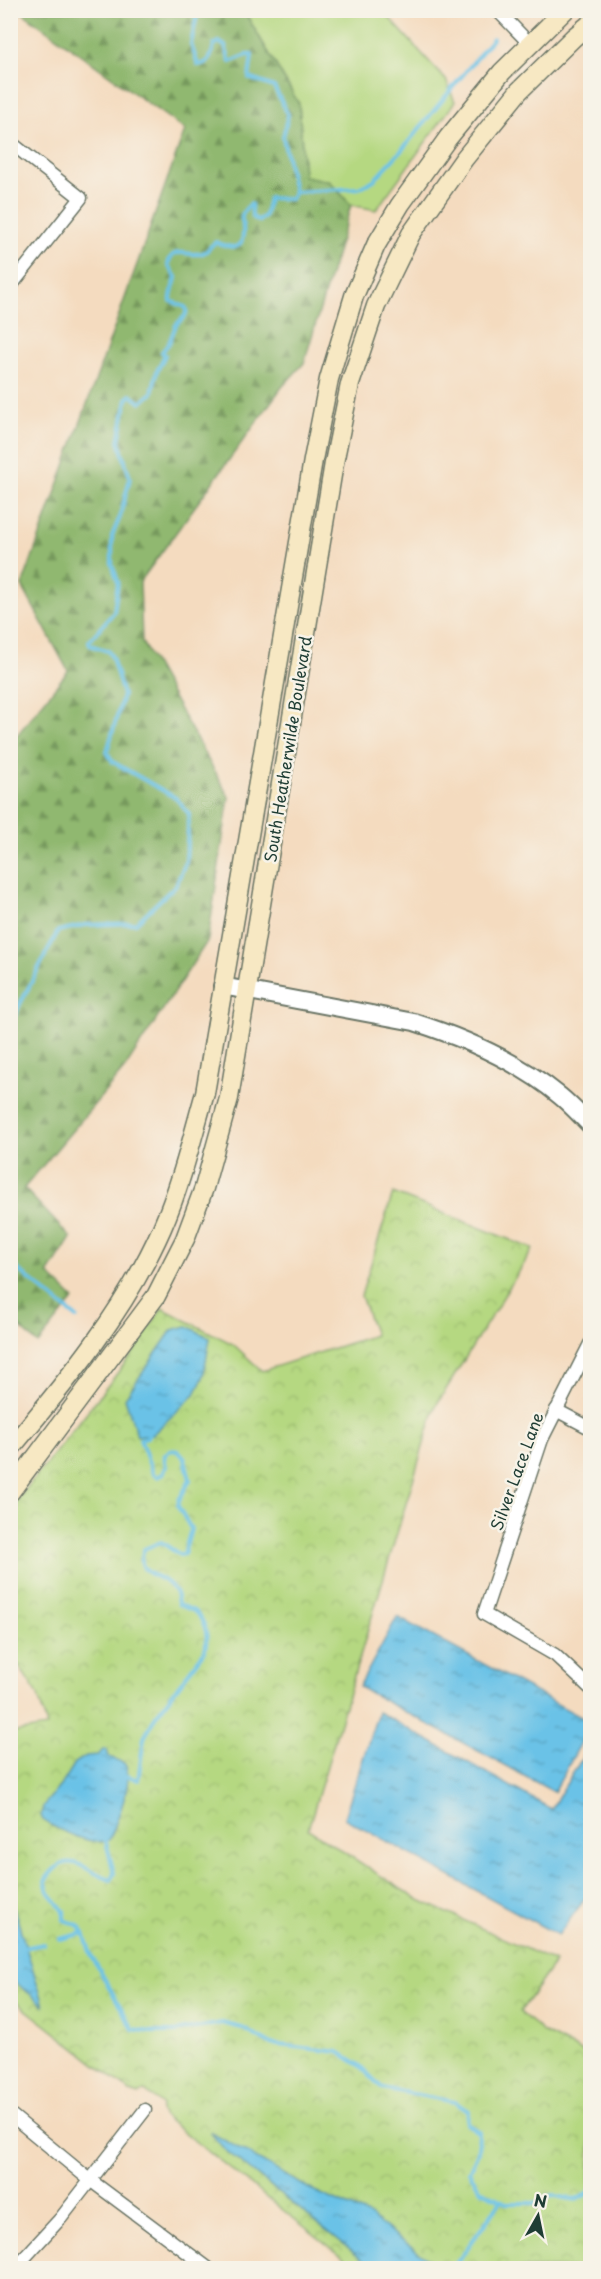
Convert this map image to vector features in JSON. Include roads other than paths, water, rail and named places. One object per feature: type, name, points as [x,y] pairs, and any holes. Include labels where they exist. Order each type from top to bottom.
[{"type":"main road","name":"South Heatherwilde Boulevard","points":[[10,1449],[67,1382],[135,1282],[162,1227],[181,1178],[205,1093],[313,460],[329,379],[354,296],[376,245],[400,205],[448,138],[502,72],[565,10]]},
{"type":"main road","name":"South Heatherwilde Boulevard","points":[[11,1490],[156,1296],[185,1239],[204,1188],[229,1098],[334,463],[350,384],[376,306],[411,234],[464,159],[519,91],[574,37],[591,24]]},
{"type":"main road","points":[[313,460],[334,463]]},
{"type":"street","points":[[497,10],[530,44]]},
{"type":"street","points":[[10,142],[81,198],[10,287]]},
{"type":"street","points":[[222,986],[414,1022],[444,1032],[499,1056],[559,1095],[591,1125]]},
{"type":"street","name":"Silver Lace Lane","points":[[591,1344],[542,1439],[484,1614],[555,1655],[591,1688]]},
{"type":"street","points":[[556,1410],[591,1428]]},
{"type":"street","points":[[15,2268],[61,2218],[145,2110]]},
{"type":"street","points":[[10,2114],[90,2180],[208,2268]]},
{"type":"water","points":[[187,1326],[210,1338],[203,1378],[195,1394],[153,1434],[137,1436],[125,1398],[172,1330]]},
{"type":"water","points":[[397,1617],[590,1722],[590,1726],[554,1792],[359,1687]]},
{"type":"water","points":[[378,1712],[551,1809],[590,1748],[590,1892],[558,1935],[344,1818]]},
{"type":"water","points":[[104,1749],[107,1750],[109,1757],[124,1763],[128,1779],[124,1800],[110,1839],[96,1842],[87,1840],[66,1833],[43,1820],[41,1816],[43,1806],[64,1781],[75,1763],[86,1756],[98,1755]]},
{"type":"water","points":[[11,1899],[44,2005],[11,1979]]},
{"type":"water","points":[[210,2132],[308,2188],[368,2215],[441,2268],[374,2268],[224,2149]]},
{"type":"waterway","points":[[10,1026],[58,931],[85,925],[136,923],[176,885],[186,861],[189,814],[176,798],[113,762],[107,752],[123,695],[112,657],[108,651],[90,645],[89,641],[114,612],[118,582],[112,564],[112,536],[120,517],[130,478],[119,441],[127,399],[131,395],[141,403],[152,393],[157,371],[165,355],[162,352],[187,310],[171,301],[176,277],[168,265],[170,258],[178,253],[200,254],[216,242],[237,246],[242,240],[242,217],[248,206],[251,204],[252,217],[259,221],[265,215],[269,198],[291,199],[294,192],[283,137],[288,115],[274,87],[249,78],[252,55],[230,62],[225,46],[219,42],[214,45],[208,61],[198,65],[191,44],[198,10]]},
{"type":"waterway","points":[[295,192],[359,188],[374,180],[401,151],[493,38]]},
{"type":"waterway","points":[[10,1263],[77,1318]]},
{"type":"waterway","points":[[125,1778],[128,1776],[138,1780],[144,1738],[155,1717],[204,1652],[206,1641],[206,1631],[199,1616],[178,1604],[176,1593],[169,1584],[151,1574],[143,1566],[144,1549],[161,1542],[180,1555],[184,1554],[191,1529],[178,1506],[190,1480],[185,1459],[178,1451],[170,1450],[164,1456],[166,1467],[163,1474],[157,1477],[153,1474],[140,1439],[147,1437],[150,1431]]},
{"type":"waterway","points":[[105,1838],[114,1873],[111,1880],[69,1862],[53,1870],[45,1881],[49,1893],[64,1911],[64,1920],[77,1925],[84,1933],[91,1955],[133,2029],[175,2032],[222,2023],[242,2028],[270,2044],[339,2052],[359,2065],[382,2088],[455,2102],[468,2111],[467,2124],[479,2132],[478,2152],[469,2172],[481,2190],[506,2203],[535,2203],[553,2195],[568,2199],[578,2198],[590,2190]]},
{"type":"waterway","points":[[60,1939],[84,1933]]},
{"type":"waterway","points":[[23,1948],[44,1944]]},
{"type":"waterway","points":[[453,2268],[501,2201]]}]
